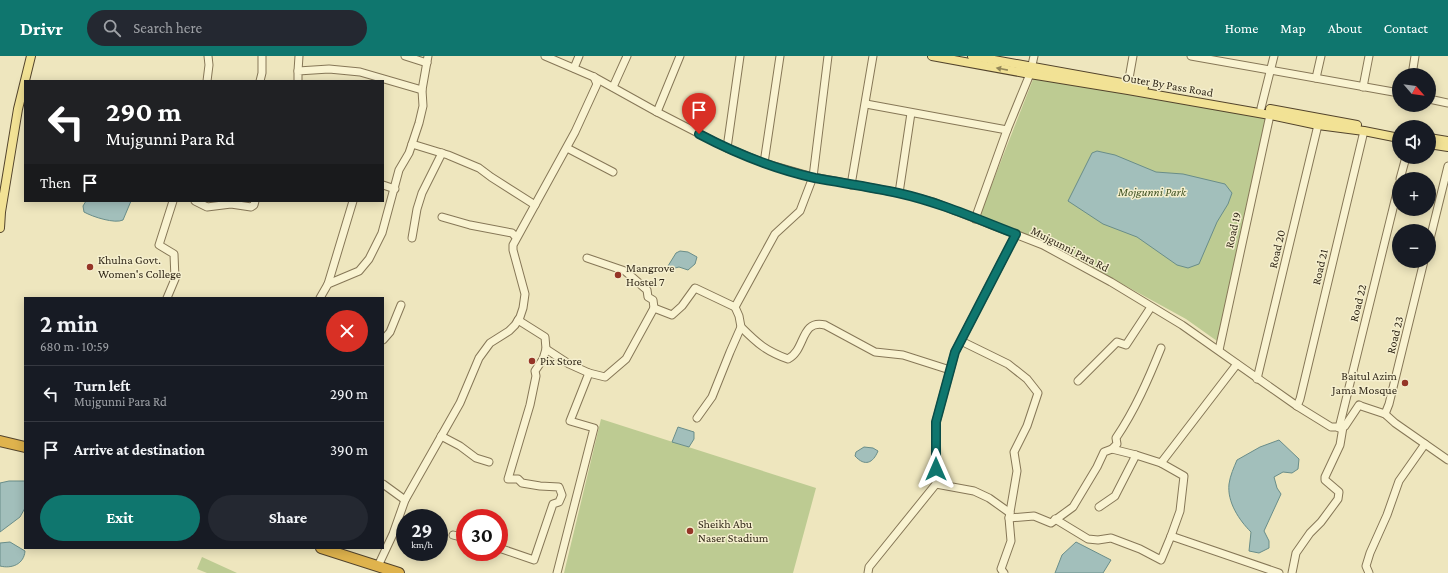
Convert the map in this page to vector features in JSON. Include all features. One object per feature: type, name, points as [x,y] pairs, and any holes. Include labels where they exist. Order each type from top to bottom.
[{"type":"highway","points":[[0,441],[24,447]]},
{"type":"highway","points":[[324,549],[376,570],[399,573]]},
{"type":"main road","points":[[0,194],[17,94],[26,56]]},
{"type":"main road","points":[[27,80],[31,56]]},
{"type":"main road","name":"Outer By Pass Road","points":[[932,56],[1128,84],[1392,132]]},
{"type":"main road","name":"Outer By Pass Road","points":[[972,56],[1030,71],[1270,114],[1318,125],[1392,137]]},
{"type":"main road","points":[[0,228],[1,212],[24,98]]},
{"type":"main road","points":[[1436,139],[1448,141]]},
{"type":"main road","points":[[1436,145],[1448,147]]},
{"type":"street","points":[[207,80],[209,65],[208,56]]},
{"type":"street","points":[[260,80],[262,73],[262,56]]},
{"type":"street","points":[[298,80],[299,56]]},
{"type":"street","points":[[328,284],[359,270],[369,259],[382,233],[399,170],[409,153],[423,106],[422,90],[428,59],[405,56]]},
{"type":"street","name":"Mujgunni Para Rd","points":[[545,56],[594,77],[656,112],[727,148],[764,163],[813,177],[899,193],[933,202],[1043,245],[1182,325],[1297,406],[1331,427],[1341,428]]},
{"type":"street","points":[[574,68],[579,56]]},
{"type":"street","points":[[613,87],[628,56]]},
{"type":"street","points":[[656,112],[680,56]]},
{"type":"street","points":[[727,148],[740,56]]},
{"type":"street","points":[[764,163],[780,56]]},
{"type":"street","points":[[735,306],[775,234],[800,211],[813,177],[828,56]]},
{"type":"street","points":[[851,185],[874,56]]},
{"type":"street","points":[[976,219],[1007,130],[1030,71],[1034,56]]},
{"type":"street","points":[[1128,84],[1133,56]]},
{"type":"street","points":[[1191,56],[1226,59],[1271,70],[1392,92]]},
{"type":"street","points":[[1261,108],[1274,56]]},
{"type":"street","points":[[1316,78],[1321,56]]},
{"type":"street","points":[[1363,87],[1369,56]]},
{"type":"street","points":[[1413,68],[1415,56]]},
{"type":"street","points":[[298,71],[329,69],[360,72],[422,90]]},
{"type":"street","points":[[376,570],[393,534],[405,500],[460,403],[479,358],[490,343],[509,331],[518,320],[525,301],[523,284],[513,250],[513,245],[516,237],[567,148],[597,84],[594,77]]},
{"type":"street","points":[[1436,100],[1448,103]]},
{"type":"street","points":[[866,104],[1007,130]]},
{"type":"street","points":[[899,193],[912,113]]},
{"type":"street","name":"Road 19","points":[[1219,350],[1270,114]]},
{"type":"street","name":"Road 20","points":[[1257,379],[1318,125]]},
{"type":"street","name":"Road 21","points":[[1297,406],[1300,399],[1364,131]]},
{"type":"street","points":[[412,144],[442,153],[479,168],[535,205]]},
{"type":"street","points":[[567,148],[613,172]]},
{"type":"street","points":[[412,238],[417,208],[422,193],[442,153]]},
{"type":"street","points":[[1434,224],[1448,166]]},
{"type":"street","points":[[384,186],[395,189]]},
{"type":"street","points":[[167,297],[175,278],[174,254],[159,245],[173,202]]},
{"type":"street","points":[[197,202],[207,206],[232,204],[251,207],[255,202]]},
{"type":"street","points":[[321,297],[328,284],[353,202]]},
{"type":"street","name":"Road 22","points":[[1292,573],[1296,553],[1310,533],[1321,522],[1338,499],[1339,492],[1325,480],[1325,477],[1340,445],[1341,428],[1392,213]]},
{"type":"street","points":[[442,217],[470,225],[512,233],[516,237]]},
{"type":"street","points":[[868,573],[869,567],[936,484],[936,422],[955,352],[1016,234]]},
{"type":"street","points":[[546,349],[569,364],[589,373],[605,377],[626,359],[654,308],[653,300],[648,297],[647,290],[625,271],[587,258]]},
{"type":"street","name":"Road 23","points":[[1385,414],[1389,404],[1422,268]]},
{"type":"street","points":[[654,308],[672,315],[682,306],[695,288],[735,306],[742,327],[763,348],[788,359],[794,356],[798,350],[807,329],[818,324],[825,325],[875,352],[903,355],[950,370]]},
{"type":"street","points":[[384,339],[390,332],[401,305]]},
{"type":"street","points":[[1078,381],[1117,342],[1126,345],[1151,307]]},
{"type":"street","points":[[508,551],[534,560],[553,504],[559,502],[562,495],[559,487],[540,486],[522,483],[518,479],[508,479],[530,405],[536,376],[535,371],[543,358],[546,349],[545,336],[518,320]]},
{"type":"street","points":[[697,418],[712,398],[730,352],[742,327]]},
{"type":"street","points":[[961,341],[1008,364],[1027,379],[1038,393],[1027,426],[1014,452],[1017,471],[1009,516],[1011,541],[1001,569],[1004,573]]},
{"type":"street","points":[[936,484],[974,490],[989,498],[1009,516],[1034,516],[1051,523],[1073,507],[1097,467],[1104,452],[1112,449],[1117,444],[1116,438],[1132,413],[1144,389],[1160,348]]},
{"type":"street","points":[[1161,463],[1237,364]]},
{"type":"street","points":[[558,573],[594,428],[570,421],[589,373]]},
{"type":"street","points":[[1341,428],[1345,426],[1359,406],[1385,414],[1395,423],[1448,460]]},
{"type":"street","points":[[441,436],[460,446],[476,458],[489,462]]},
{"type":"street","points":[[1369,573],[1366,566],[1370,553],[1387,515],[1399,481],[1425,444]]},
{"type":"street","points":[[1056,519],[1088,539],[1098,540],[1111,538],[1140,549],[1161,560],[1172,536],[1180,511],[1184,476],[1161,463],[1112,449]]},
{"type":"street","points":[[1099,507],[1115,496],[1136,455]]},
{"type":"street","points":[[384,485],[405,500]]},
{"type":"street","points":[[1172,536],[1279,573]]},
{"type":"green space","name":"Mojgunni Park","points":[[1034,77],[1268,115],[1217,341],[1186,319],[1045,240],[1016,233],[979,217]]},
{"type":"green space","name":"Sheikh Abu Naser Stadium","points":[[601,419],[816,488],[793,573],[564,573]]},
{"type":"green space","points":[[202,557],[237,573],[207,573],[197,569]]},
{"type":"water","points":[[1097,151],[1115,155],[1156,172],[1183,174],[1225,184],[1232,193],[1228,204],[1217,222],[1199,264],[1188,268],[1177,265],[1137,237],[1103,224],[1068,201],[1092,153]]},
{"type":"water","points":[[85,202],[131,202],[123,220],[119,221],[110,221],[93,216],[84,212],[83,206]]},
{"type":"water","points":[[680,251],[688,252],[697,257],[695,264],[688,270],[679,267],[671,269],[668,266],[676,253]]},
{"type":"water","points":[[678,427],[694,432],[694,439],[689,447],[672,442]]},
{"type":"water","points":[[1279,440],[1299,459],[1298,469],[1292,473],[1283,472],[1274,477],[1277,488],[1281,494],[1264,531],[1269,541],[1269,548],[1259,553],[1249,551],[1251,532],[1242,522],[1232,504],[1229,491],[1230,478],[1237,460],[1260,447]]},
{"type":"water","points":[[864,447],[873,448],[878,451],[871,461],[862,462],[855,456],[856,452]]},
{"type":"water","points":[[9,481],[24,481],[24,510],[20,517],[0,532],[0,483]]},
{"type":"water","points":[[10,542],[25,551],[24,556],[20,562],[13,566],[0,566],[0,543]]},
{"type":"water","points":[[1076,542],[1111,560],[1103,573],[1055,573],[1062,555]]},
{"type":"place","name":"Khulna Govt. Women's College","points":[[90,267]]},
{"type":"place","name":"Mangrove Hostel 7","points":[[618,275]]},
{"type":"place","name":"Pix Store","points":[[532,361]]},
{"type":"place","name":"Baitul Azim Jama Mosque","points":[[1405,383]]},
{"type":"place","name":"Sheikh Abu Naser Stadium","points":[[690,531]]},
{"type":"route","points":[[699,134],[727,148],[764,163],[813,177],[899,193],[933,202],[1016,234],[955,352],[936,422],[936,469]]}]
